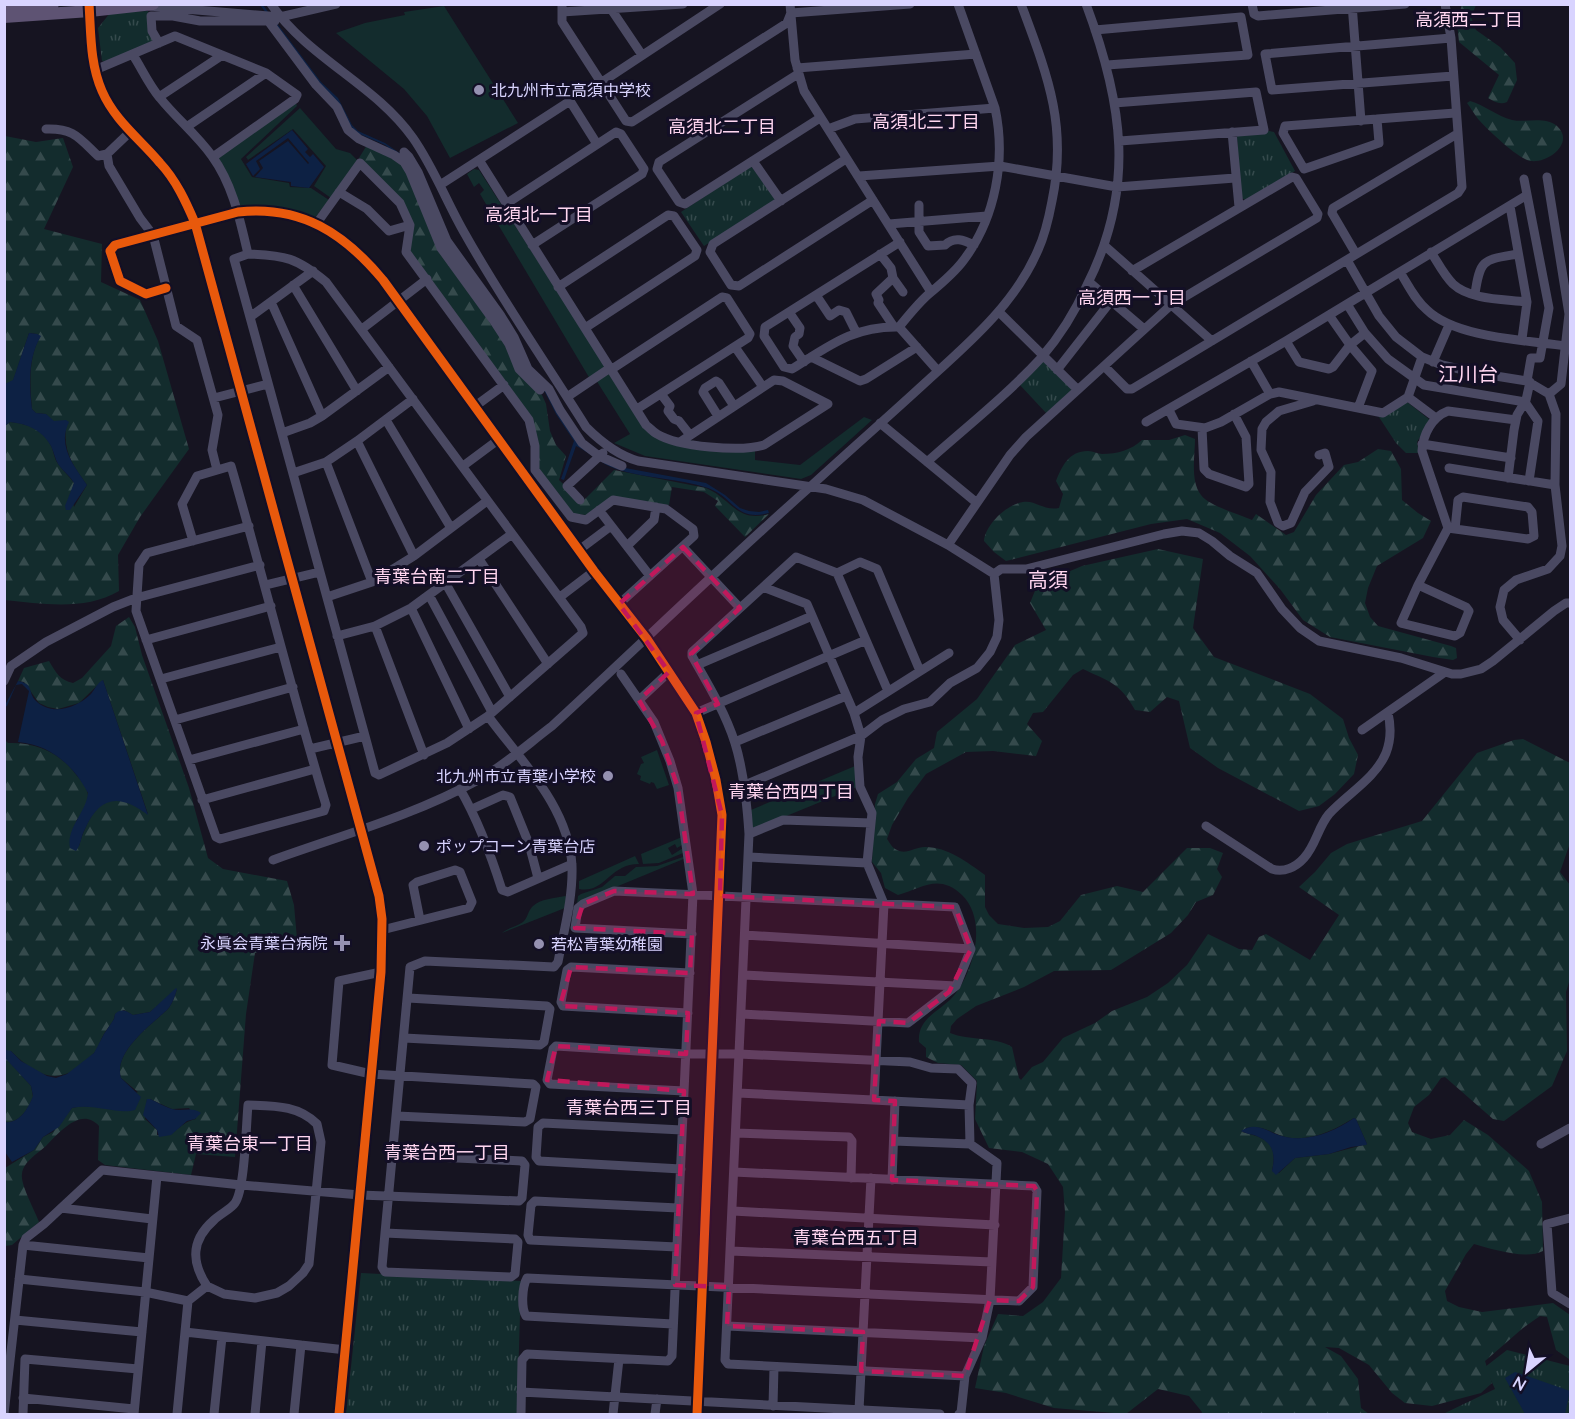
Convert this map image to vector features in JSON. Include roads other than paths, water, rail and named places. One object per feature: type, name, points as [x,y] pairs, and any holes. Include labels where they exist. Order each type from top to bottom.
[{"type":"main road","points":[[4,8],[53,4]]},
{"type":"main road","points":[[4,17],[89,8],[147,5]]},
{"type":"street","points":[[271,4],[282,19],[320,56],[360,85],[395,115],[413,138],[469,242],[586,427],[609,447],[627,458],[638,461],[826,489],[871,502],[994,574]]},
{"type":"street","points":[[159,44],[152,31],[151,16],[173,16],[200,21],[269,22],[336,4]]},
{"type":"street","points":[[683,4],[611,9],[562,8],[562,22],[626,121],[632,122],[787,23],[791,9]]},
{"type":"street","points":[[602,82],[720,4]]},
{"type":"street","points":[[791,9],[910,4]]},
{"type":"street","points":[[900,242],[765,327],[764,336],[784,367],[792,369],[847,335],[884,326],[896,327],[947,279],[974,245],[987,216],[1000,166],[999,125],[958,4]]},
{"type":"street","points":[[273,860],[432,804],[480,779],[516,754],[552,726],[711,577],[938,371],[999,312],[1017,288],[1039,249],[1048,221],[1057,177],[1059,151],[1052,96],[1021,4]]},
{"type":"street","points":[[927,462],[1021,378],[1042,356],[1071,317],[1105,246],[1111,228],[1117,187],[1120,141],[1107,65],[1086,4]]},
{"type":"street","points":[[1251,4],[1254,14],[1258,16],[1405,4]]},
{"type":"street","points":[[1104,366],[1127,389],[1132,389],[1458,193],[1462,187],[1451,39],[1445,4]]},
{"type":"street","points":[[147,5],[282,19]]},
{"type":"street","points":[[1352,7],[1361,121]]},
{"type":"street","points":[[89,8],[95,70],[103,92],[118,117],[161,164],[183,195],[195,223],[379,896],[382,930],[381,972],[339,1414]]},
{"type":"street","points":[[611,9],[642,55]]},
{"type":"street","points":[[791,9],[798,71],[804,91],[931,292]]},
{"type":"street","points":[[1095,30],[1241,17],[1248,55],[1107,65]]},
{"type":"street","points":[[269,22],[316,85],[337,107],[348,130],[360,139],[388,151],[404,162],[411,172],[441,248],[495,321],[509,344],[519,369],[540,390]]},
{"type":"street","points":[[95,70],[175,36],[266,73],[297,95],[295,99],[213,157]]},
{"type":"street","points":[[1451,39],[1265,54],[1272,90],[1452,76]]},
{"type":"street","points":[[820,118],[685,204],[679,202],[657,169],[659,162],[798,71],[976,54]]},
{"type":"street","points":[[133,55],[159,97],[188,126],[213,157],[226,181],[238,212],[248,254]]},
{"type":"street","points":[[159,97],[221,56]]},
{"type":"street","points":[[188,126],[266,73]]},
{"type":"street","points":[[1114,103],[1256,92],[1264,129],[1120,141]]},
{"type":"street","points":[[440,185],[570,101],[597,144]]},
{"type":"street","points":[[828,129],[855,119],[995,108]]},
{"type":"street","points":[[1377,119],[1379,143],[1304,169],[1282,133],[1285,126],[1455,113]]},
{"type":"street","points":[[46,129],[65,129],[74,134],[98,156],[107,154],[130,132]]},
{"type":"street","points":[[506,204],[616,132],[621,134],[644,169],[642,174],[532,245]]},
{"type":"street","points":[[1232,132],[1239,207]]},
{"type":"street","points":[[1356,254],[1332,213],[1333,208],[1457,134]]},
{"type":"street","points":[[404,152],[418,172],[447,241],[501,316],[514,337],[526,367],[549,389],[582,443],[599,456],[622,466]]},
{"type":"street","points":[[107,154],[109,166],[140,218],[153,235],[176,326],[197,339],[218,415],[212,450],[217,470]]},
{"type":"street","points":[[846,159],[713,244],[710,252],[731,285],[739,286],[873,200]]},
{"type":"street","points":[[479,160],[646,425],[657,434],[680,441],[708,447],[755,448],[764,445],[828,404],[783,381],[774,380],[680,441]]},
{"type":"street","points":[[753,161],[781,201]]},
{"type":"street","points":[[317,223],[360,163],[400,203],[410,225],[406,252],[529,420],[535,447],[535,470],[571,517],[586,520],[614,500],[666,509],[693,529],[694,536],[619,604]]},
{"type":"street","points":[[859,176],[1000,166],[1117,187],[1235,178]]},
{"type":"street","points":[[948,545],[1010,455],[1077,389],[1144,329],[1171,305],[1317,218],[1318,214],[1296,178],[1292,177],[1132,271]]},
{"type":"street","points":[[1547,177],[1569,314],[1561,384],[1550,394]]},
{"type":"street","points":[[1508,478],[1516,420],[1525,402],[1531,358],[1540,358],[1549,308],[1524,178]]},
{"type":"street","points":[[339,192],[367,209],[389,231],[410,225]]},
{"type":"street","points":[[1146,422],[1286,341],[1527,195]]},
{"type":"street","points":[[918,205],[919,232],[928,246],[945,245],[950,240],[963,239],[974,245]]},
{"type":"street","points":[[1510,206],[1527,302],[1522,339]]},
{"type":"street","points":[[166,288],[146,294],[120,281],[111,251],[115,245],[238,212],[268,210],[291,214],[317,223],[344,240],[367,261],[383,280],[594,571],[647,639],[696,713],[716,780],[722,815],[697,1414]]},
{"type":"street","points":[[558,286],[668,215],[674,216],[697,250],[695,256],[585,328]]},
{"type":"street","points":[[889,224],[987,216]]},
{"type":"street","points":[[1105,246],[1212,341]]},
{"type":"street","points":[[1431,252],[1454,285],[1465,292],[1527,302]]},
{"type":"street","points":[[248,254],[286,257],[298,261],[313,271],[333,290],[560,597],[583,633],[490,714],[469,729],[424,755],[379,775],[375,772],[364,736],[234,259],[248,254]]},
{"type":"street","points":[[880,254],[891,268],[893,278],[903,292]]},
{"type":"street","points":[[1475,294],[1478,272],[1484,263],[1492,259],[1518,254]]},
{"type":"street","points":[[1347,260],[1379,316],[1396,337],[1422,357],[1477,373],[1528,381],[1550,394],[1556,414],[1556,485],[1562,546],[1560,556],[1548,569],[1516,580],[1508,586],[1501,598],[1503,620],[1520,640]]},
{"type":"street","points":[[250,317],[313,271]]},
{"type":"street","points":[[1400,272],[1428,312],[1449,325],[1460,329],[1566,346]]},
{"type":"street","points":[[893,278],[876,294],[878,303],[896,327],[938,371]]},
{"type":"street","points":[[362,329],[427,279]]},
{"type":"street","points":[[1089,282],[1144,329]]},
{"type":"street","points":[[293,285],[357,391]]},
{"type":"street","points":[[816,295],[830,315],[839,310],[846,312],[856,333]]},
{"type":"street","points":[[567,397],[607,369],[612,369],[722,297],[727,298],[750,334],[748,338],[636,409]]},
{"type":"street","points":[[1057,370],[1111,301]]},
{"type":"street","points":[[271,302],[322,416]]},
{"type":"street","points":[[1347,304],[1365,333],[1388,359],[1424,385],[1525,402],[1538,421],[1529,481]]},
{"type":"street","points":[[789,312],[800,328],[793,346],[807,360],[860,381],[866,380],[917,347]]},
{"type":"street","points":[[999,312],[1077,389]]},
{"type":"street","points":[[1329,315],[1372,371],[1358,408]]},
{"type":"street","points":[[1433,362],[1449,325]]},
{"type":"street","points":[[1286,341],[1299,362],[1329,369],[1350,345],[1365,333]]},
{"type":"street","points":[[735,347],[763,387]]},
{"type":"street","points":[[1169,410],[1176,424],[1203,428],[1221,422],[1270,394],[1279,392],[1383,413],[1408,397],[1422,357]]},
{"type":"street","points":[[1251,361],[1270,394]]},
{"type":"street","points":[[282,433],[322,416],[389,367]]},
{"type":"street","points":[[718,416],[704,392],[705,388],[716,381],[734,406]]},
{"type":"street","points":[[214,398],[268,384]]},
{"type":"street","points":[[474,407],[504,385]]},
{"type":"street","points":[[661,394],[670,406],[668,411],[690,435]]},
{"type":"street","points":[[1408,397],[1436,418]]},
{"type":"street","points":[[293,473],[326,462],[413,399]]},
{"type":"street","points":[[1315,400],[1279,411],[1266,422],[1262,429],[1261,450],[1270,472],[1270,502],[1278,523],[1283,526],[1292,523],[1305,492],[1329,467],[1325,453],[1319,455]]},
{"type":"street","points":[[1452,528],[1422,451],[1423,438],[1439,414],[1448,411],[1516,420]]},
{"type":"street","points":[[1203,428],[1204,469],[1209,474],[1246,487],[1249,484],[1246,437],[1234,414]]},
{"type":"street","points":[[386,420],[451,528]]},
{"type":"street","points":[[880,423],[977,503]]},
{"type":"street","points":[[463,466],[498,440]]},
{"type":"street","points":[[357,441],[414,556]]},
{"type":"street","points":[[1422,444],[1511,458]]},
{"type":"street","points":[[580,500],[567,486],[609,447]]},
{"type":"street","points":[[326,462],[372,582]]},
{"type":"street","points":[[193,541],[182,504],[197,476],[231,466],[249,526],[260,565],[326,805],[324,811],[220,839],[216,837],[202,800],[136,611],[139,565],[147,553],[193,541],[249,526]]},
{"type":"street","points":[[1449,468],[1556,485]]},
{"type":"street","points":[[1418,585],[1466,607],[1469,611],[1460,633],[1455,636],[1401,623],[1418,585],[1452,528],[1458,500],[1463,497],[1528,507],[1532,512],[1534,536],[1528,539],[1452,528]]},
{"type":"street","points":[[327,597],[372,582],[414,556],[487,501]]},
{"type":"street","points":[[627,546],[654,520],[656,507]]},
{"type":"street","points":[[599,510],[650,576]]},
{"type":"street","points":[[579,550],[611,526]]},
{"type":"street","points":[[994,574],[1001,569],[1026,569],[1164,534],[1182,531],[1199,533],[1257,573],[1282,609],[1300,628],[1319,641],[1401,658],[1461,675],[1481,669],[1554,611],[1570,603]]},
{"type":"street","points":[[337,636],[375,626],[411,608],[513,534]]},
{"type":"street","points":[[683,547],[740,608]]},
{"type":"street","points":[[888,692],[837,573],[796,557],[692,652],[735,742],[745,785],[749,834],[725,1360],[728,1364],[965,1376]]},
{"type":"street","points":[[479,559],[548,663]]},
{"type":"street","points":[[837,573],[860,562],[877,569],[920,671]]},
{"type":"street","points":[[4,681],[11,666],[46,642],[113,608],[136,598],[260,565]]},
{"type":"street","points":[[560,597],[594,571]]},
{"type":"street","points":[[265,585],[319,572]]},
{"type":"street","points":[[745,785],[861,736],[882,720],[904,709],[930,702],[950,683],[969,673],[986,658],[994,645],[999,620],[994,574]]},
{"type":"street","points":[[446,584],[510,697]]},
{"type":"street","points":[[764,586],[807,604],[854,713],[861,736],[858,757],[860,787],[872,813],[867,863],[884,904],[874,1100]]},
{"type":"street","points":[[385,1233],[515,1239],[518,1242],[514,1274],[511,1277],[385,1272],[382,1267],[385,1233],[397,1116],[410,967],[425,961],[554,967],[558,962],[570,895],[572,864],[565,830],[558,813],[490,714],[429,595]]},
{"type":"street","points":[[146,640],[271,606]]},
{"type":"street","points":[[411,608],[469,729]]},
{"type":"street","points":[[697,665],[812,616]]},
{"type":"street","points":[[375,626],[424,755]]},
{"type":"street","points":[[696,713],[866,640]]},
{"type":"street","points":[[160,679],[281,647]]},
{"type":"street","points":[[854,713],[949,653]]},
{"type":"street","points":[[639,700],[669,672]]},
{"type":"street","points":[[1362,730],[1445,672]]},
{"type":"street","points":[[521,1414],[522,1360],[527,1354],[668,1360],[672,1356],[693,894],[678,788],[663,741],[654,722],[621,674]]},
{"type":"street","points":[[175,720],[293,687]]},
{"type":"street","points":[[735,742],[846,696]]},
{"type":"street","points":[[1206,826],[1272,869],[1287,870],[1294,866],[1304,858],[1314,844],[1319,829],[1328,815],[1376,770],[1381,762],[1388,746],[1391,726],[1388,712]]},
{"type":"street","points":[[189,760],[304,729]]},
{"type":"street","points":[[310,749],[364,736]]},
{"type":"street","points":[[202,800],[315,769]]},
{"type":"street","points":[[460,789],[489,847],[502,890],[508,892],[572,864]]},
{"type":"street","points":[[472,809],[503,795],[510,797],[529,844],[538,878]]},
{"type":"street","points":[[749,834],[783,820],[871,823]]},
{"type":"street","points":[[749,857],[867,863]]},
{"type":"street","points":[[382,930],[469,908],[472,902],[460,872],[455,870],[413,885],[420,920]]},
{"type":"street","points":[[692,934],[575,928],[578,908],[614,891],[955,907],[971,948],[956,986],[908,1023],[742,1014]]},
{"type":"street","points":[[745,935],[971,948]]},
{"type":"street","points":[[688,1012],[563,1006],[561,1002],[567,970],[571,967],[690,973]]},
{"type":"street","points":[[381,972],[339,981],[332,1065],[371,1074],[533,1084],[536,1088],[530,1119],[525,1122],[397,1116]]},
{"type":"street","points":[[744,975],[956,986]]},
{"type":"street","points":[[404,1038],[540,1045],[544,1042],[550,1009],[547,1006],[408,998]]},
{"type":"street","points":[[684,1091],[550,1084],[547,1080],[553,1049],[556,1046],[686,1054],[712,1053],[877,1060],[910,1062],[931,1068],[958,1069],[972,1083],[969,1105],[970,1144]]},
{"type":"street","points":[[738,1093],[969,1105]]},
{"type":"street","points":[[892,1180],[895,1101]]},
{"type":"street","points":[[248,1106],[284,1107],[299,1111],[318,1124],[321,1142],[316,1191],[309,1264],[297,1279],[277,1293],[255,1298],[224,1294],[207,1286],[195,1264],[198,1242],[203,1231],[236,1202],[241,1185],[248,1106]]},
{"type":"street","points":[[681,1169],[539,1161],[536,1157],[538,1127],[543,1123],[682,1130]]},
{"type":"street","points":[[1541,1144],[1570,1128]]},
{"type":"street","points":[[736,1133],[849,1137],[852,1141],[851,1178]]},
{"type":"street","points":[[894,1141],[970,1144],[997,1163],[990,1300],[982,1338],[965,1376],[961,1413],[959,1414]]},
{"type":"street","points":[[4,1414],[23,1245],[26,1238],[102,1170],[241,1185],[389,1197],[519,1201],[522,1198],[525,1165],[522,1161],[393,1155]]},
{"type":"street","points":[[673,1324],[526,1316],[523,1311],[524,1283],[527,1278],[1019,1301],[1033,1287],[1037,1191],[1034,1186],[734,1172]]},
{"type":"street","points":[[24,1398],[134,1412],[157,1176]]},
{"type":"street","points":[[860,1410],[871,1178]]},
{"type":"street","points":[[677,1247],[531,1240],[528,1235],[531,1205],[535,1201],[678,1208]]},
{"type":"street","points":[[61,1208],[152,1219]]},
{"type":"street","points":[[733,1211],[994,1225]]},
{"type":"street","points":[[1570,1218],[1547,1224],[1552,1293],[1570,1304]]},
{"type":"street","points":[[23,1245],[149,1258]]},
{"type":"street","points":[[731,1251],[992,1262]]},
{"type":"street","points":[[19,1279],[145,1292],[188,1301]]},
{"type":"street","points":[[177,1414],[188,1301],[207,1286]]},
{"type":"street","points":[[15,1320],[142,1332]]},
{"type":"street","points":[[727,1326],[982,1338]]},
{"type":"street","points":[[185,1332],[346,1350]]},
{"type":"street","points":[[214,1414],[222,1336]]},
{"type":"street","points":[[255,1414],[262,1341]]},
{"type":"street","points":[[294,1414],[301,1346]]},
{"type":"street","points":[[23,1414],[25,1359],[138,1370]]},
{"type":"street","points":[[613,1414],[619,1359]]},
{"type":"street","points":[[773,1406],[774,1367]]},
{"type":"street","points":[[521,1392],[940,1414]]},
{"type":"street","points":[[655,1414],[657,1399]]},
{"type":"water","points":[[260,5],[263,5],[321,82],[338,98],[352,125],[358,131],[385,143],[408,159],[417,175],[444,241],[500,319],[525,369],[545,388],[583,447],[606,462],[620,467],[706,483],[740,508],[759,512],[768,510],[769,513],[749,514],[708,488],[616,469],[576,446],[564,480],[561,479],[574,441],[545,392],[521,368],[511,343],[497,318],[447,251],[407,161],[385,145],[357,133],[347,123],[342,127],[340,125],[345,120],[336,100],[320,84]]},
{"type":"water","points":[[292,130],[308,149],[305,152],[310,157],[313,154],[324,167],[309,188],[291,186],[291,182],[255,177],[263,168],[259,161],[288,141],[309,163],[288,138],[256,161],[260,169],[253,176],[246,164]]},
{"type":"water","points":[[29,333],[41,336],[32,362],[30,381],[32,409],[36,413],[46,414],[54,421],[69,422],[65,439],[66,447],[72,463],[87,485],[70,510],[66,510],[65,506],[74,483],[58,464],[47,440],[39,432],[23,424],[10,422],[5,426],[5,384],[13,380]]},
{"type":"water","points":[[103,680],[148,815],[120,801],[104,804],[91,818],[76,851],[70,848],[71,834],[88,793],[68,765],[60,758],[41,747],[18,742],[29,691],[22,684],[16,685],[7,706],[5,705],[18,681],[29,686],[33,697],[41,705],[64,709],[85,699]]},
{"type":"water","points":[[176,988],[169,1008],[143,1031],[123,1059],[120,1068],[121,1078],[141,1097],[135,1110],[72,1108],[59,1127],[43,1137],[34,1150],[12,1162],[5,1152],[5,1122],[19,1118],[33,1096],[31,1086],[6,1059],[6,1050],[11,1051],[21,1061],[47,1076],[56,1078],[67,1074],[94,1053],[117,1012],[126,1011],[133,1015],[150,1012]]},
{"type":"water","points":[[147,1099],[172,1109],[194,1110],[201,1113],[195,1119],[187,1121],[171,1135],[159,1137],[157,1130],[143,1115]]},
{"type":"water","points":[[1354,1118],[1366,1145],[1329,1154],[1295,1158],[1276,1175],[1272,1171],[1274,1159],[1269,1145],[1254,1135],[1241,1131],[1258,1127],[1286,1137],[1313,1137],[1339,1127]]},
{"type":"water","points":[[1515,1372],[1570,1391],[1565,1414],[1525,1414],[1505,1378]]},
{"type":"place","name":"北九州市立高須中学校","points":[[479,90]]},
{"type":"place","name":"北九州市立青葉小学校","points":[[608,776]]},
{"type":"place","name":"ポップコーン青葉台店","points":[[424,846]]},
{"type":"place","name":"永眞会青葉台病院","points":[[342,943]]},
{"type":"place","name":"若松青葉幼稚園","points":[[539,944]]},
{"type":"district","name":"高須西二丁目","points":[[1469,20]]},
{"type":"district","name":"高須北三丁目","points":[[926,122]]},
{"type":"district","name":"高須北二丁目","points":[[722,127]]},
{"type":"district","name":"高須北一丁目","points":[[539,215]]},
{"type":"district","name":"高須西一丁目","points":[[1132,298]]},
{"type":"district","name":"江川台","points":[[1468,374]]},
{"type":"district","name":"青葉台南二丁目","points":[[437,577]]},
{"type":"district","name":"高須","points":[[1048,580]]},
{"type":"district","name":"青葉台西四丁目","points":[[791,792]]},
{"type":"district","name":"青葉台西三丁目","points":[[629,1108]]},
{"type":"district","name":"青葉台東一丁目","points":[[250,1144]]},
{"type":"district","name":"青葉台西一丁目","points":[[447,1153]]},
{"type":"district","name":"青葉台西五丁目","points":[[856,1238]]}]
